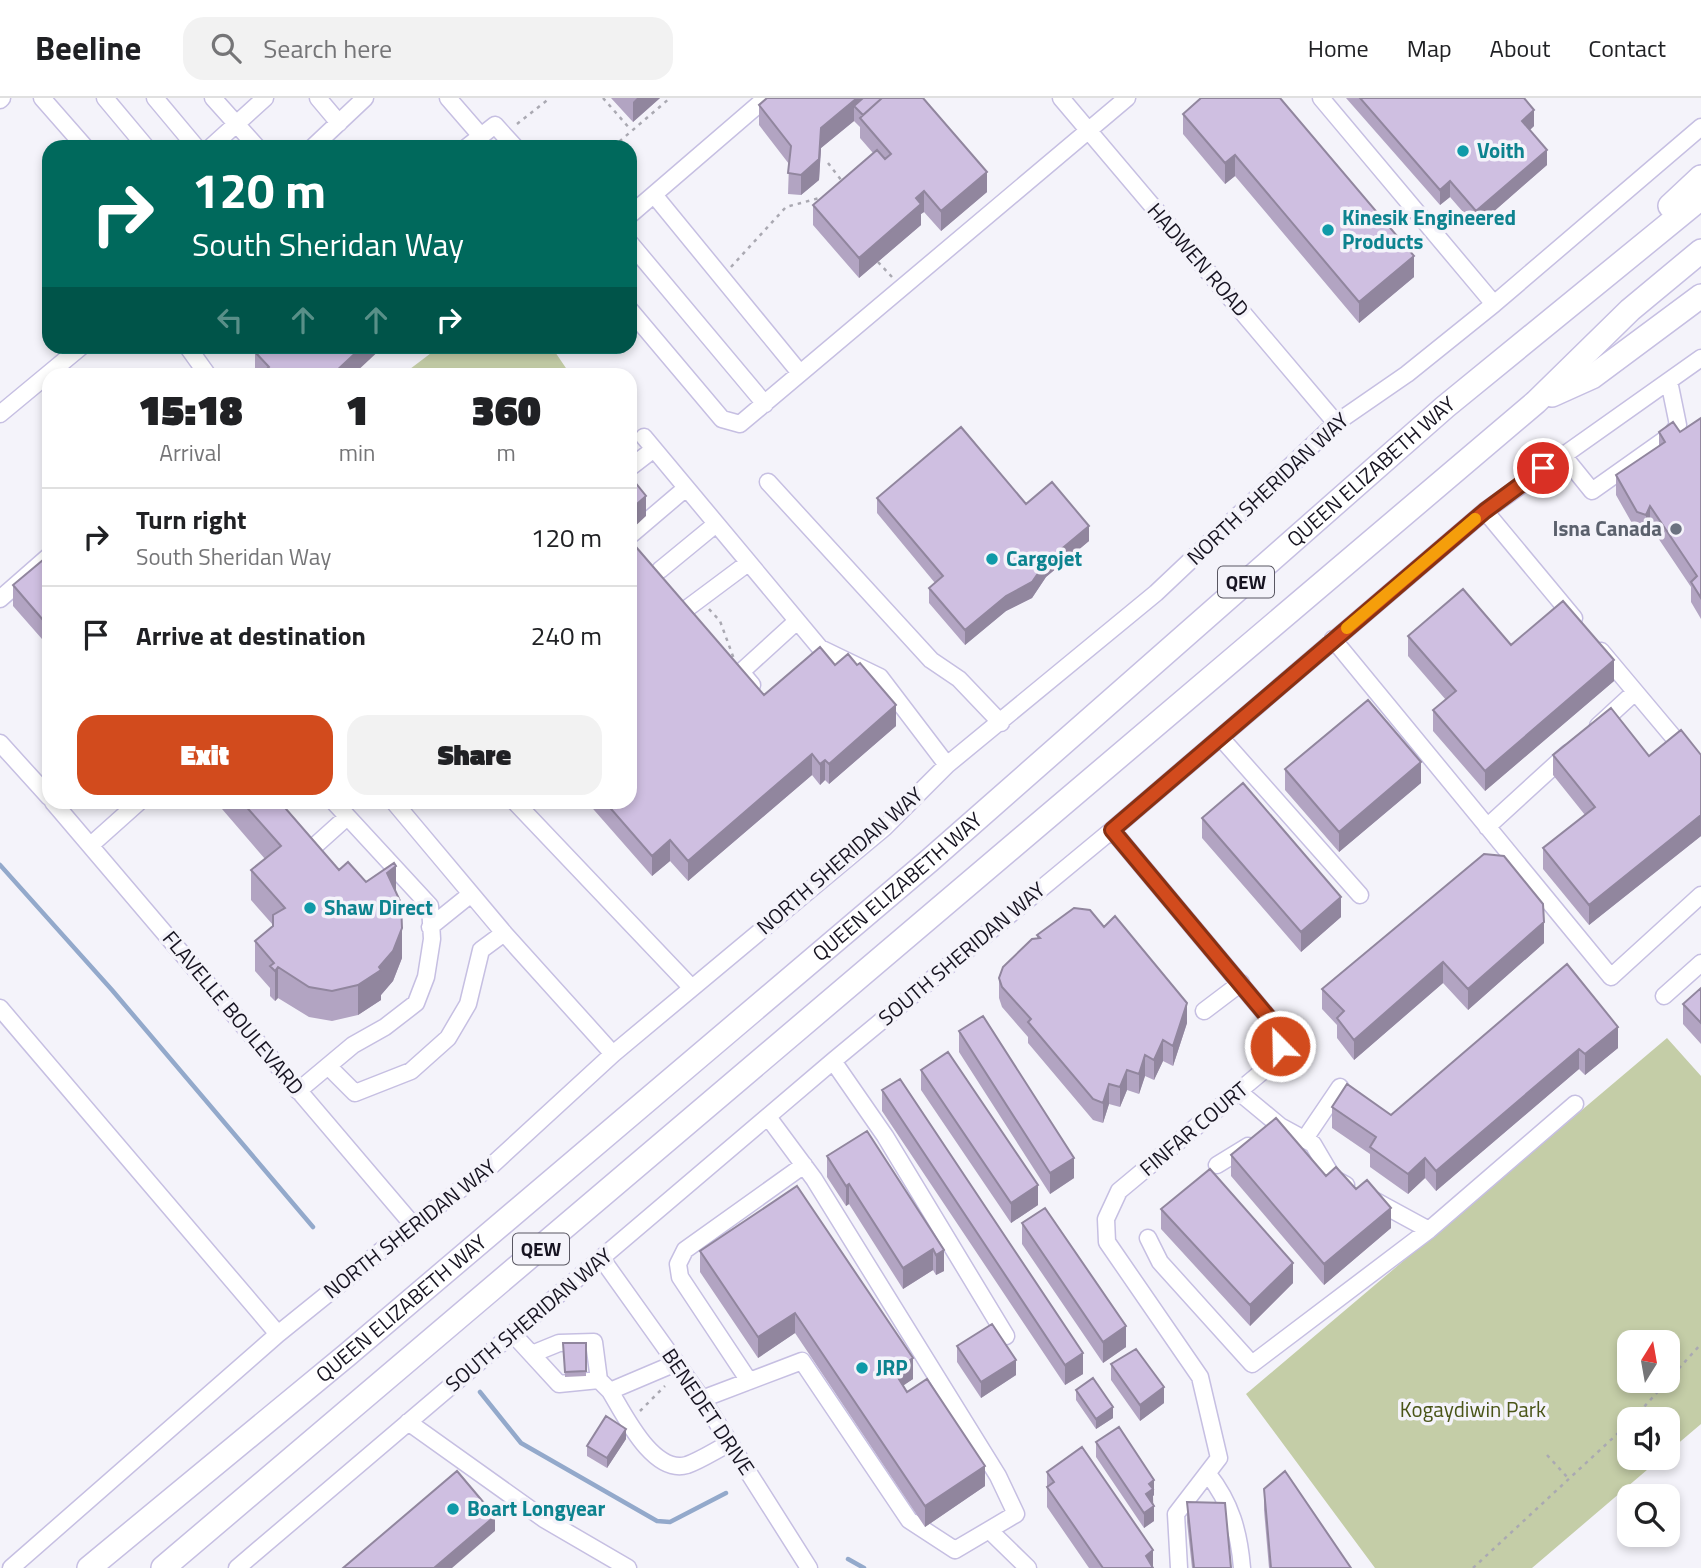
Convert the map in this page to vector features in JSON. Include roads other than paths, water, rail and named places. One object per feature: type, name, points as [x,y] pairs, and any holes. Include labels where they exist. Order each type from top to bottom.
[{"type":"highway","points":[[1568,309],[1598,273],[1701,177]]},
{"type":"highway","name":"QUEEN ELIZABETH WAY","points":[[89,1568],[358,1346],[918,870],[1445,407],[1701,198]]},
{"type":"highway","name":"QUEEN ELIZABETH WAY","points":[[163,1568],[1536,402],[1630,310],[1701,251]]},
{"type":"highway","points":[[1536,402],[1592,377],[1701,296]]},
{"type":"street","points":[[43,98],[79,140]]},
{"type":"street","points":[[105,98],[140,140]]},
{"type":"street","points":[[155,98],[190,140]]},
{"type":"street","points":[[213,98],[250,140]]},
{"type":"street","points":[[219,140],[265,98]]},
{"type":"street","points":[[317,98],[339,123]]},
{"type":"street","points":[[321,140],[365,98]]},
{"type":"street","points":[[448,98],[481,136]]},
{"type":"street","points":[[637,210],[766,98]]},
{"type":"street","name":"HADWEN ROAD","points":[[1061,98],[1336,423]]},
{"type":"street","points":[[637,318],[722,419],[740,424],[1127,98]]},
{"type":"street","points":[[1321,98],[1494,304]]},
{"type":"street","points":[[476,140],[495,124],[510,140]]},
{"type":"street","name":"NORTH SHERIDAN WAY","points":[[11,1568],[278,1334],[490,1167],[613,1054],[884,828],[947,765],[1156,593],[1336,423],[1407,374],[1494,304],[1701,127]]},
{"type":"street","points":[[655,197],[800,373]]},
{"type":"street","points":[[637,251],[765,404]]},
{"type":"street","name":"SOUTH SHERIDAN WAY","points":[[237,1568],[834,1061],[1221,738],[1485,511],[1701,358]]},
{"type":"street","points":[[1562,454],[1592,491],[1671,435],[1678,425],[1669,381]]},
{"type":"street","points":[[0,414],[42,386]]},
{"type":"street","points":[[637,459],[649,443],[797,621],[816,652],[880,677],[947,765]]},
{"type":"street","points":[[768,482],[931,660],[959,679],[1001,723]]},
{"type":"street","points":[[637,530],[686,488]]},
{"type":"street","points":[[1485,511],[1701,770]]},
{"type":"street","points":[[660,570],[716,524]]},
{"type":"street","points":[[0,599],[42,562]]},
{"type":"street","points":[[694,603],[748,563]]},
{"type":"street","points":[[765,699],[741,672],[797,621]]},
{"type":"street","points":[[1333,639],[1611,977],[1701,895]]},
{"type":"street","points":[[1487,827],[1635,692]]},
{"type":"street","points":[[1221,738],[1360,895]]},
{"type":"street","points":[[0,743],[42,789]]},
{"type":"street","name":"FLAVELLE BOULEVARD","points":[[59,809],[413,1225]]},
{"type":"street","points":[[92,845],[131,809]]},
{"type":"street","points":[[298,1091],[328,1066],[416,1003],[426,977],[432,939],[430,906],[340,809]]},
{"type":"street","points":[[400,809],[504,933],[613,1054]]},
{"type":"street","points":[[523,809],[691,987]]},
{"type":"street","points":[[308,852],[347,817]]},
{"type":"street","name":"FINFAR COURT","points":[[1112,830],[1278,1029],[1280,1046],[1269,1066],[1119,1192],[1106,1219],[1108,1242],[1200,1377],[1219,1458],[1208,1474]]},
{"type":"street","points":[[430,927],[471,894]]},
{"type":"street","points":[[328,1066],[355,1093],[411,1071],[448,1038],[468,1004],[481,950],[504,933]]},
{"type":"street","points":[[1664,996],[1701,963]]},
{"type":"street","points":[[1204,1011],[1241,983]]},
{"type":"street","points":[[0,1008],[278,1334]]},
{"type":"street","points":[[834,1061],[879,1139],[1006,1336]]},
{"type":"street","points":[[1304,1140],[1340,1087]]},
{"type":"street","points":[[1239,1092],[1269,1132],[1313,1144],[1333,1178],[1429,1230]]},
{"type":"street","points":[[1148,1238],[1160,1262],[1252,1364],[1429,1230],[1575,1104]]},
{"type":"street","points":[[702,1399],[802,1361],[909,1520],[955,1550],[1016,1514],[998,1476],[820,1175],[804,1165],[768,1117]]},
{"type":"street","points":[[1217,1166],[1269,1132]]},
{"type":"street","points":[[749,1381],[680,1277],[678,1264],[685,1250],[804,1165]]},
{"type":"street","name":"BENEDET DRIVE","points":[[602,1259],[702,1399],[809,1568]]},
{"type":"street","points":[[513,1334],[559,1384],[604,1385],[680,1367]]},
{"type":"street","points":[[538,1360],[559,1343],[594,1342],[591,1363],[604,1385],[653,1455],[677,1466],[687,1465],[730,1443]]},
{"type":"street","points":[[538,1360],[564,1365]]},
{"type":"street","points":[[408,1422],[544,1519],[628,1568]]},
{"type":"street","points":[[1179,1568],[1176,1514],[1186,1497],[1208,1474],[1227,1501],[1234,1520],[1242,1568]]},
{"type":"street","points":[[989,1530],[1028,1568]]},
{"type":"waterway","points":[[0,865],[112,990],[313,1227]]},
{"type":"waterway","points":[[480,1392],[521,1443],[657,1521],[670,1522],[726,1493]]},
{"type":"waterway","points":[[848,1559],[864,1568]]},
{"type":"place","name":"Voith","points":[[1463,151]]},
{"type":"place","name":"Kinesik Engineered Products","points":[[1328,230]]},
{"type":"place","name":"Isna Canada","points":[[1676,529]]},
{"type":"place","name":"Cargojet","points":[[992,559]]},
{"type":"place","name":"Shaw Direct","points":[[310,908]]},
{"type":"place","name":"JRP","points":[[862,1368]]},
{"type":"place","name":"Boart Longyear","points":[[453,1509]]},
{"type":"park label","name":"Kogaydiwin Park","points":[[1473,1410]]}]
